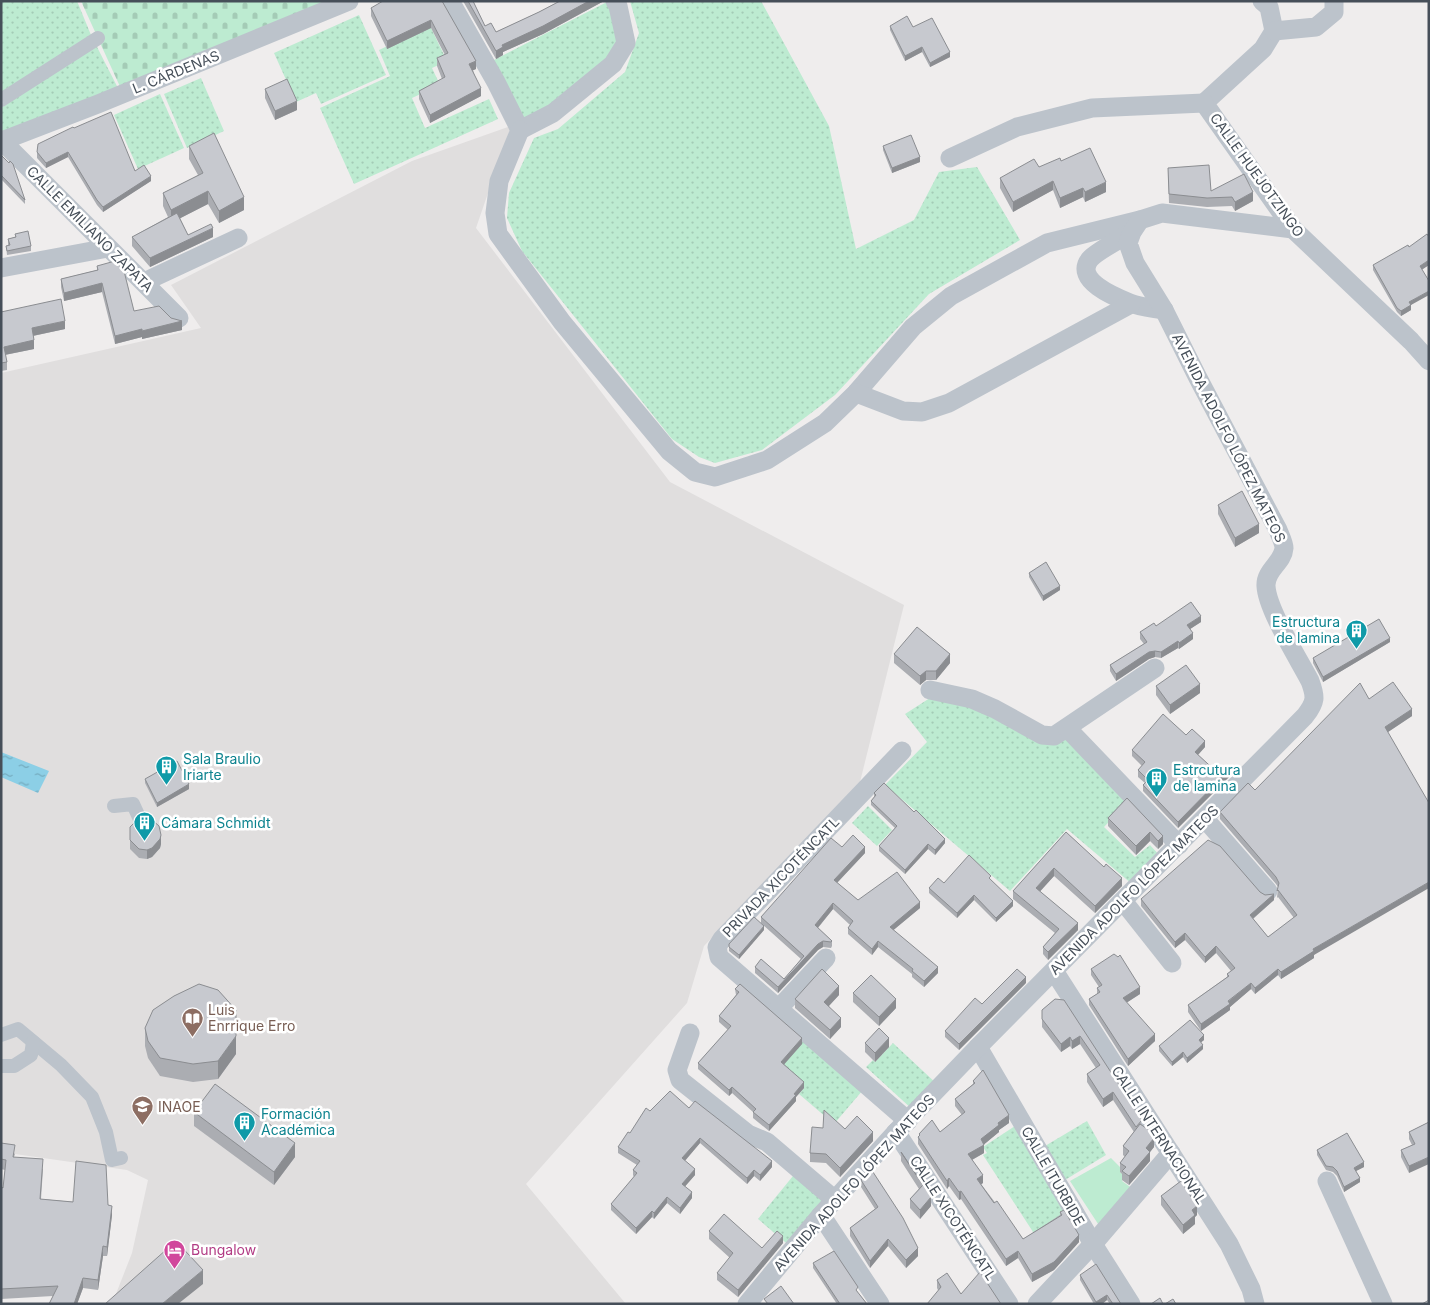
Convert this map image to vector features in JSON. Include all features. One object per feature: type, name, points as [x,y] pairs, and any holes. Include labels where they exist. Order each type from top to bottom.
[{"type":"street","name":"L. CÁRDENAS","points":[[2,140],[98,104],[349,1]]},
{"type":"street","points":[[450,1],[496,82],[520,130]]},
{"type":"street","points":[[615,1],[618,6],[626,43],[613,64],[553,113],[520,130],[499,181],[495,213],[498,234],[568,330],[669,451],[695,472],[715,477],[768,460],[825,423],[856,393],[913,327],[951,296],[1047,243],[1136,226]]},
{"type":"street","points":[[1262,1],[1269,7],[1274,31],[1316,27],[1334,12],[1334,1]]},
{"type":"street","name":"CALLE HUEJOTZINGO","points":[[1274,31],[1263,49],[1204,103],[1293,229],[1410,340],[1429,361]]},
{"type":"street","points":[[1,100],[98,38]]},
{"type":"street","points":[[950,158],[1017,127],[1092,108],[1204,103]]},
{"type":"street","name":"CALLE EMILIANO ZAPATA","points":[[2,140],[179,318]]},
{"type":"street","points":[[1164,310],[1131,304],[1100,289],[1088,277],[1086,265],[1091,258],[1136,226],[1162,213],[1293,229]]},
{"type":"street","name":"AVENIDA ADOLFO LÓPEZ MATEOS","points":[[747,1304],[821,1215],[902,1127],[978,1047],[1205,819],[1313,706],[1315,694],[1269,602],[1266,584],[1268,573],[1280,559],[1284,547],[1278,530],[1164,310],[1135,263],[1128,244],[1136,226]]},
{"type":"street","points":[[144,282],[238,238]]},
{"type":"street","points":[[1,268],[108,248]]},
{"type":"street","points":[[856,393],[903,411],[922,412],[949,402],[1131,304]]},
{"type":"street","points":[[930,690],[972,699],[995,709],[1042,735],[1054,736],[1155,668]]},
{"type":"street","points":[[1067,728],[1179,845]]},
{"type":"street","name":"PRIVADA XICOTÉNCATL","points":[[902,751],[722,939],[717,947],[719,957],[778,1009],[902,1127]]},
{"type":"street","points":[[114,806],[133,804],[143,826]]},
{"type":"street","points":[[1205,819],[1268,891]]},
{"type":"street","points":[[1123,901],[1172,963]]},
{"type":"street","points":[[778,1009],[826,958]]},
{"type":"street","name":"CALLE INTERNACIONAL","points":[[1054,971],[1229,1244],[1251,1289],[1256,1304]]},
{"type":"street","points":[[1,1035],[18,1029],[75,1078],[92,1098],[106,1132],[112,1160],[121,1158]]},
{"type":"street","points":[[690,1033],[677,1070],[680,1080],[748,1134],[767,1142],[835,1200]]},
{"type":"street","points":[[1,1066],[14,1066],[30,1055],[33,1042]]},
{"type":"street","name":"CALLE ITURBIDE","points":[[978,1047],[1093,1244],[1131,1304]]},
{"type":"street","name":"CALLE XICOTÉNCATL","points":[[902,1127],[1009,1304]]},
{"type":"street","points":[[1037,1304],[1093,1244],[1171,1153]]},
{"type":"street","points":[[1327,1181],[1383,1304]]},
{"type":"street","points":[[821,1215],[880,1304]]},
{"type":"shaded area","points":[[511,126],[476,228],[670,482],[904,605],[860,782],[704,946],[687,1003],[526,1184],[626,1304],[112,1304],[132,1253],[148,1180],[127,1170],[1,1152],[1,373],[201,328],[171,285],[412,161]]},
{"type":"green space","points":[[1,1],[77,1],[91,35],[1,95]]},
{"type":"green space","points":[[81,1],[333,1],[122,91]]},
{"type":"green space","points":[[630,1],[761,1],[829,126],[856,249],[914,220],[939,172],[977,167],[1020,240],[929,294],[835,395],[762,450],[715,463],[699,457],[672,439],[522,251],[507,218],[509,193],[534,138],[558,129],[625,72],[639,33]]},
{"type":"green space","points":[[607,2],[623,43],[549,110],[522,122],[490,62]]},
{"type":"green space","points":[[359,15],[386,75],[321,104],[316,93],[296,102],[274,53]]},
{"type":"green space","points":[[430,26],[447,61],[432,68],[440,85],[412,98],[425,128],[489,99],[498,119],[354,184],[320,108],[390,76],[379,50]]},
{"type":"green space","points":[[96,45],[120,92],[6,136],[1,131],[1,108]]},
{"type":"green space","points":[[201,78],[224,131],[187,148],[164,94]]},
{"type":"green space","points":[[160,94],[184,148],[138,169],[114,115]]},
{"type":"green space","points":[[933,696],[1068,733],[1127,803],[1104,827],[1135,857],[1150,845],[1161,857],[1132,884],[1067,829],[1010,891],[885,785],[927,742],[905,714]]},
{"type":"green space","points":[[868,806],[892,830],[877,846],[852,823]]},
{"type":"green space","points":[[803,1038],[863,1090],[834,1124],[799,1094],[804,1088],[779,1066]]},
{"type":"green space","points":[[893,1043],[938,1085],[913,1110],[866,1067],[873,1060],[875,1062]]},
{"type":"green space","points":[[1087,1121],[1106,1155],[1065,1180],[1045,1146]]},
{"type":"green space","points":[[1015,1126],[1071,1212],[1035,1235],[983,1155],[987,1153],[983,1147]]},
{"type":"green space","points":[[1111,1158],[1121,1168],[1120,1172],[1125,1176],[1122,1181],[1133,1189],[1102,1230],[1070,1181]]},
{"type":"green space","points":[[797,1171],[830,1199],[791,1247],[758,1219]]},
{"type":"water","points":[[1,752],[49,771],[38,793],[1,777]]},
{"type":"building","points":[[383,1],[442,1],[476,61],[469,64],[481,88],[430,115],[419,91],[445,77],[437,58],[448,53],[431,20],[387,41],[371,8]]},
{"type":"building","points":[[468,1],[473,1],[485,26],[491,23],[496,32],[560,1],[589,1],[543,26],[502,45],[503,47],[496,51]]},
{"type":"building","points":[[907,16],[913,27],[932,18],[950,52],[930,63],[922,47],[905,56],[890,26]]},
{"type":"building","points":[[287,79],[297,101],[275,111],[265,89]]},
{"type":"building","points":[[111,112],[135,171],[144,165],[151,176],[103,207],[68,152],[46,163],[37,152],[38,144],[73,127]]},
{"type":"building","points":[[214,133],[244,197],[219,211],[208,191],[171,210],[163,193],[203,173],[189,146]]},
{"type":"building","points":[[911,135],[920,157],[892,168],[883,146]]},
{"type":"building","points":[[1090,148],[1106,182],[1085,192],[1083,188],[1060,198],[1053,181],[1013,202],[1000,178],[1034,159],[1039,167],[1060,158],[1061,161]]},
{"type":"building","points":[[1,155],[9,163],[10,161],[13,164],[25,200],[1,175]]},
{"type":"building","points":[[1209,165],[1211,191],[1244,174],[1253,192],[1235,202],[1232,197],[1207,198],[1169,194],[1168,168]]},
{"type":"building","points":[[177,213],[188,235],[211,224],[213,228],[150,258],[132,237]]},
{"type":"building","points":[[28,231],[31,246],[7,251],[6,246],[10,245],[8,239],[16,237],[15,234]]},
{"type":"building","points":[[1427,234],[1429,237],[1429,260],[1420,266],[1429,281],[1429,291],[1409,302],[1411,305],[1401,311],[1397,308],[1373,265],[1408,245],[1409,247]]},
{"type":"building","points":[[115,261],[124,271],[134,311],[159,306],[171,318],[182,321],[115,336],[102,283],[64,293],[61,279],[98,270],[97,266]]},
{"type":"building","points":[[61,299],[65,321],[32,328],[34,340],[4,347],[7,362],[1,363],[1,312]]},
{"type":"building","points":[[1242,491],[1259,524],[1235,538],[1218,505]]},
{"type":"building","points":[[1046,562],[1060,586],[1043,596],[1029,573]]},
{"type":"building","points":[[1191,602],[1201,616],[1187,625],[1193,633],[1161,652],[1149,652],[1116,674],[1110,665],[1147,642],[1140,632],[1154,623],[1156,626]]},
{"type":"building","name":"Estructura de lamina","points":[[1379,619],[1390,638],[1323,677],[1313,658]]},
{"type":"building","points":[[917,627],[950,654],[936,671],[926,671],[920,676],[894,654]]},
{"type":"building","points":[[1186,665],[1200,684],[1170,705],[1156,686]]},
{"type":"building","points":[[1393,682],[1412,709],[1385,727],[1429,803],[1429,882],[1313,949],[1314,951],[1281,972],[1278,969],[1255,988],[1251,983],[1228,1001],[1230,1004],[1201,1024],[1188,1005],[1229,976],[1227,974],[1235,968],[1216,946],[1205,957],[1185,933],[1175,942],[1141,899],[1208,840],[1220,846],[1260,892],[1265,895],[1274,894],[1250,915],[1268,937],[1297,915],[1277,891],[1279,883],[1276,877],[1220,812],[1248,783],[1255,790],[1360,683],[1369,699]]},
{"type":"building","points":[[1163,714],[1186,735],[1192,729],[1205,741],[1195,752],[1220,775],[1230,765],[1232,767],[1178,822],[1143,785],[1148,780],[1138,770],[1145,762],[1132,750]]},
{"type":"building","name":"Sala Braulio Iriarte","points":[[177,761],[189,784],[157,803],[145,779]]},
{"type":"building","points":[[884,783],[914,812],[916,810],[945,839],[935,850],[928,844],[905,870],[879,846],[897,826],[871,801],[876,795],[874,793]]},
{"type":"building","points":[[1127,798],[1163,836],[1158,841],[1150,832],[1136,846],[1108,818]]},
{"type":"building","name":"Cámara Schmidt","points":[[151,819],[159,826],[160,839],[152,848],[147,850],[139,849],[130,840],[130,827],[136,821],[142,826],[146,825]]},
{"type":"building","points":[[1066,832],[1104,867],[1106,864],[1122,878],[1095,906],[1054,868],[1036,888],[1078,923],[1048,952],[1043,947],[1059,929],[1013,891]]},
{"type":"building","points":[[853,835],[865,847],[834,880],[858,900],[897,872],[920,902],[890,927],[938,967],[924,981],[912,971],[913,969],[878,941],[872,949],[848,928],[853,921],[833,903],[815,925],[832,941],[823,941],[818,944],[778,987],[755,967],[761,959],[784,979],[804,956],[761,917],[831,838],[842,847]]},
{"type":"building","points":[[969,855],[1013,901],[996,918],[974,895],[957,913],[929,888],[938,878],[944,883]]},
{"type":"building","points":[[754,917],[764,926],[739,955],[729,947],[729,944]]},
{"type":"building","points":[[1114,954],[1118,957],[1120,955],[1140,987],[1123,998],[1155,1034],[1128,1059],[1089,999],[1100,992],[1097,988],[1102,985],[1091,969]]},
{"type":"building","points":[[822,969],[839,986],[824,1002],[841,1018],[830,1030],[795,999]]},
{"type":"building","points":[[1017,969],[1026,977],[959,1044],[945,1031],[975,998],[982,1004]]},
{"type":"building","points":[[871,975],[896,999],[879,1017],[853,993]]},
{"type":"building","name":"Luis Enrrique Erro","points":[[199,984],[218,990],[236,1010],[236,1036],[218,1061],[193,1064],[160,1058],[148,1041],[145,1028],[153,1010],[174,996]]},
{"type":"building","points":[[740,984],[802,1038],[781,1062],[804,1082],[794,1094],[796,1095],[769,1125],[753,1112],[756,1109],[732,1087],[729,1090],[698,1063],[731,1026],[719,1016],[739,992],[735,989]]},
{"type":"building","points":[[1055,999],[1064,1000],[1142,1120],[1136,1127],[1113,1092],[1103,1099],[1087,1074],[1100,1065],[1080,1036],[1072,1041],[1070,1037],[1061,1044],[1042,1019],[1042,1010]]},
{"type":"building","points":[[1190,1020],[1204,1035],[1199,1040],[1203,1045],[1187,1058],[1183,1052],[1172,1062],[1159,1046]]},
{"type":"building","points":[[879,1028],[889,1038],[875,1053],[865,1043]]},
{"type":"building","points":[[983,1070],[1009,1115],[981,1139],[984,1145],[968,1154],[983,1175],[977,1179],[994,1203],[997,1201],[1023,1239],[1062,1215],[1060,1212],[1064,1210],[1079,1235],[1054,1262],[1032,1274],[1018,1251],[1006,1259],[961,1191],[959,1192],[949,1178],[947,1181],[918,1137],[932,1120],[940,1132],[965,1112],[955,1099],[975,1083],[973,1081]]},
{"type":"building","name":"Formación Académica","points":[[215,1084],[295,1143],[274,1172],[194,1112]]},
{"type":"building","points":[[670,1091],[689,1108],[695,1101],[772,1161],[760,1175],[754,1170],[747,1178],[700,1138],[682,1158],[695,1169],[682,1184],[692,1192],[680,1208],[667,1197],[654,1213],[652,1211],[636,1228],[611,1204],[637,1173],[633,1170],[640,1161],[618,1147],[628,1132],[630,1133],[646,1108],[650,1111]]},
{"type":"building","points":[[824,1110],[845,1129],[857,1116],[873,1132],[840,1168],[826,1154],[810,1153],[812,1127],[823,1128]]},
{"type":"building","points":[[1429,1122],[1429,1157],[1409,1166],[1401,1150],[1415,1144],[1409,1132]]},
{"type":"building","points":[[1140,1124],[1149,1130],[1154,1138],[1146,1148],[1150,1152],[1129,1176],[1122,1171],[1126,1167],[1120,1163],[1129,1151],[1123,1146]]},
{"type":"building","points":[[1347,1133],[1364,1162],[1354,1168],[1360,1178],[1344,1187],[1337,1171],[1333,1167],[1326,1166],[1317,1150]]},
{"type":"building","points":[[1,1143],[15,1145],[13,1157],[43,1159],[40,1199],[73,1202],[76,1161],[106,1165],[108,1205],[112,1206],[107,1247],[103,1246],[98,1280],[83,1278],[74,1304],[49,1304],[58,1286],[1,1289],[1,1187],[3,1188],[6,1160],[1,1159]]},
{"type":"building","points":[[871,1169],[903,1218],[918,1248],[906,1260],[888,1239],[870,1261],[850,1228],[878,1207],[861,1180]]},
{"type":"building","points":[[1181,1181],[1197,1206],[1192,1210],[1195,1215],[1183,1225],[1161,1196]]},
{"type":"building","points":[[923,1185],[931,1197],[920,1210],[910,1199]]},
{"type":"building","points":[[724,1214],[762,1248],[777,1231],[783,1236],[738,1290],[717,1273],[733,1253],[709,1231]]},
{"type":"building","points":[[176,1241],[203,1270],[162,1304],[105,1304]]},
{"type":"building","points":[[834,1251],[858,1287],[856,1290],[867,1304],[840,1304],[813,1263]]},
{"type":"building","points":[[1096,1264],[1121,1304],[1113,1304],[1107,1295],[1096,1302],[1080,1275]]},
{"type":"building","points":[[980,1272],[1001,1304],[927,1304],[941,1287],[937,1280],[947,1273],[961,1294]]},
{"type":"building","points":[[781,1286],[794,1304],[768,1304],[764,1299]]},
{"type":"building","points":[[1160,1298],[1163,1304],[1151,1304]]},
{"type":"building","points":[[1173,1299],[1176,1304],[1165,1304]]},
{"type":"place","name":"Estructura de lamina","points":[[1356,649]]},
{"type":"place","name":"Sala Braulio Iriarte","points":[[167,786]]},
{"type":"place","name":"Estrcutura de lamina","points":[[1157,797]]},
{"type":"place","name":"Cámara Schmidt","points":[[145,842]]},
{"type":"place","name":"Luis Enrrique Erro","points":[[192,1037]]},
{"type":"place","name":"INAOE","points":[[142,1126]]},
{"type":"place","name":"Formación Académica","points":[[245,1141]]},
{"type":"place","name":"Bungalow","points":[[175,1269]]}]
